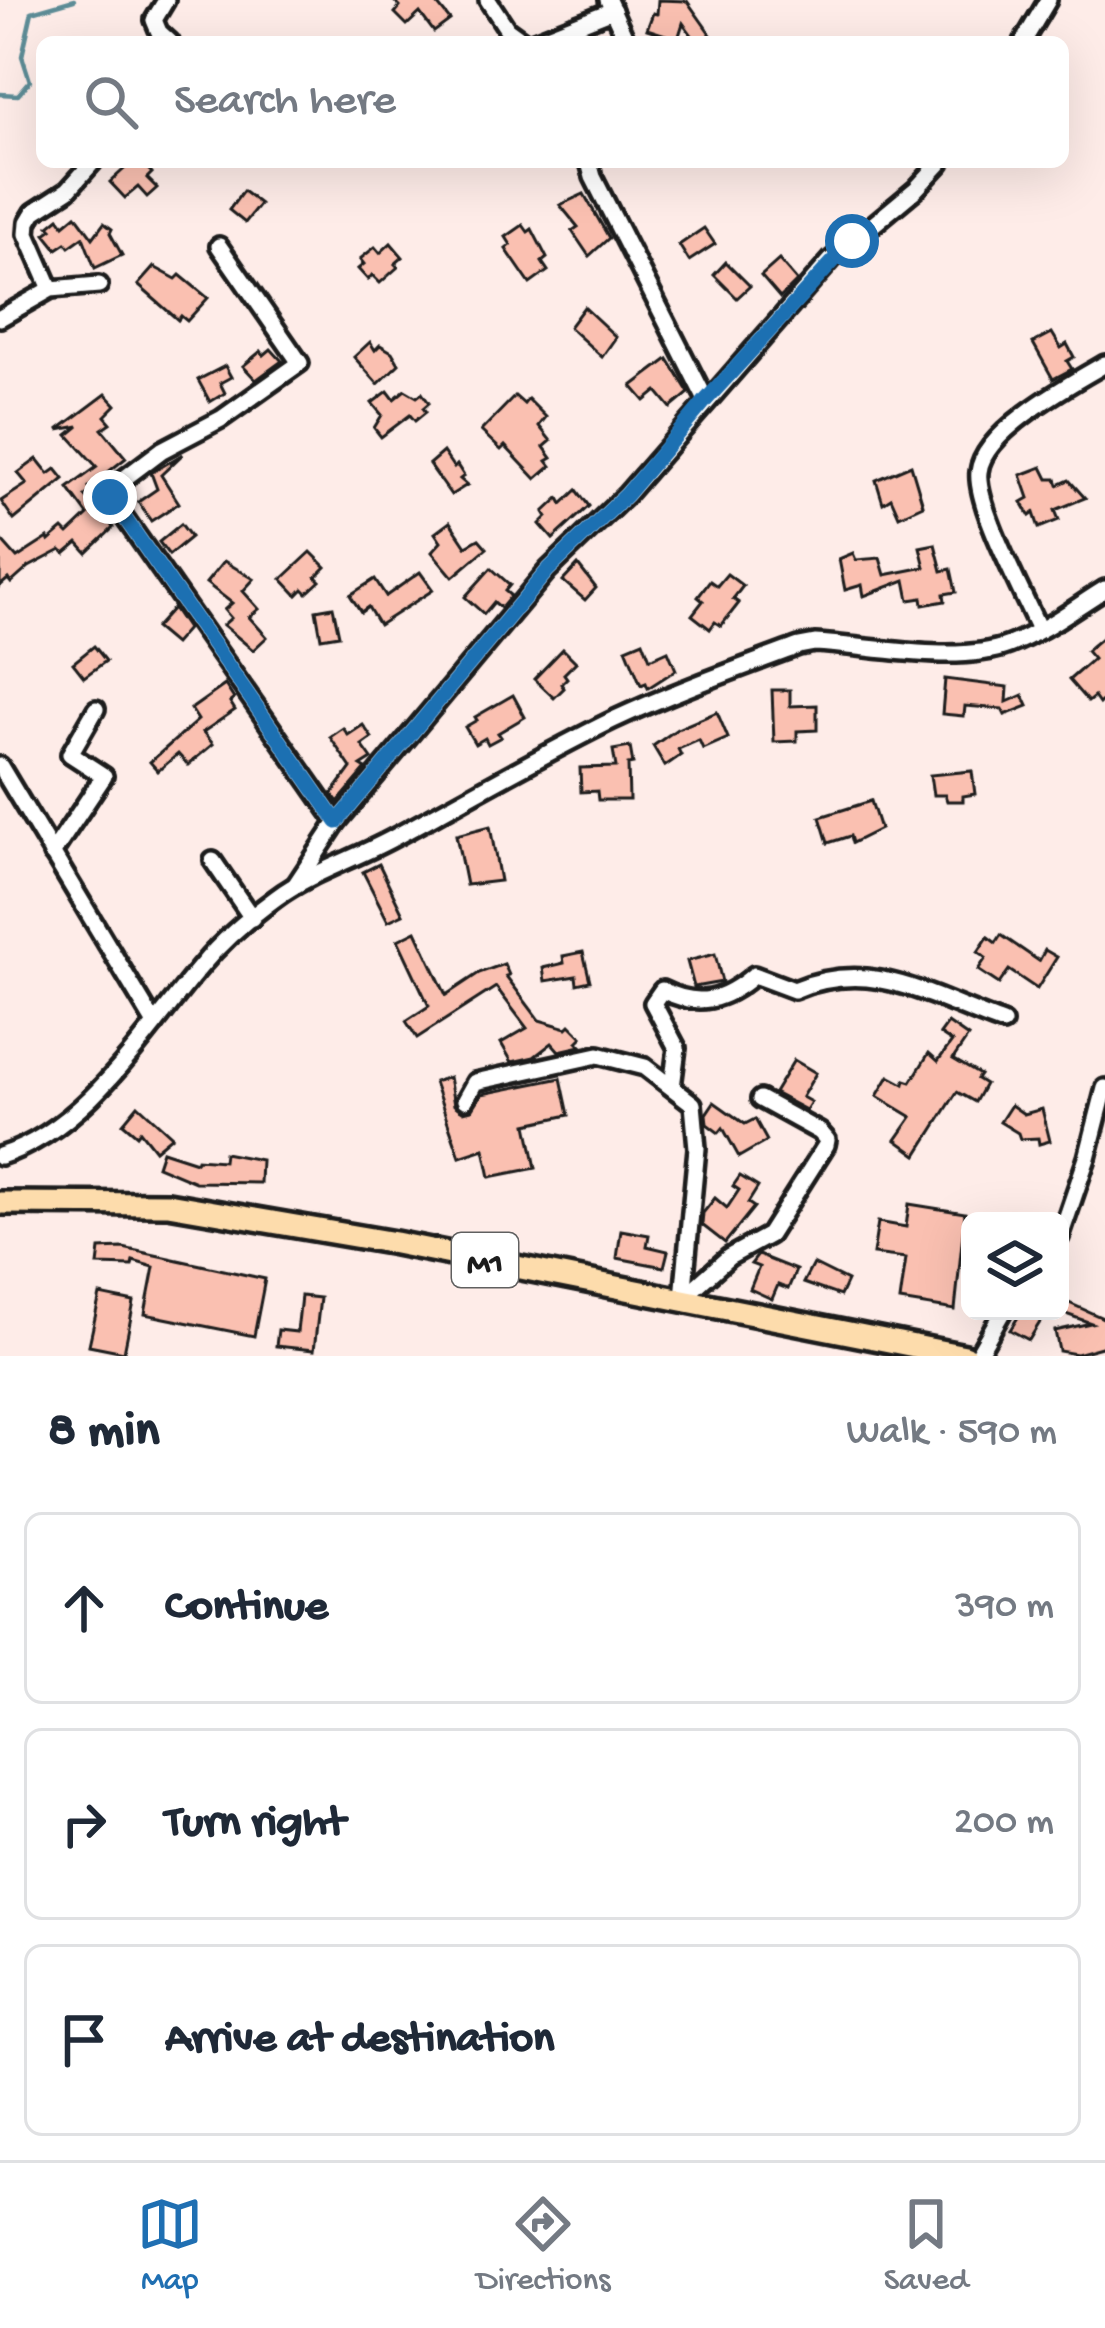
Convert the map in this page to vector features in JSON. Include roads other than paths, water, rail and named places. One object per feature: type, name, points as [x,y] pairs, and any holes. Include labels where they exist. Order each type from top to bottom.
[{"type":"highway","name":"M1","points":[[0,1203],[168,1204],[683,1298],[965,1356]]},
{"type":"street","points":[[163,36],[154,20],[166,0]]},
{"type":"street","points":[[488,0],[507,29],[519,36]]},
{"type":"street","points":[[1027,36],[1048,0]]},
{"type":"street","points":[[542,36],[611,5],[624,36]]},
{"type":"street","points":[[51,289],[27,234],[28,222],[88,168]]},
{"type":"street","points":[[591,168],[706,400]]},
{"type":"street","points":[[296,884],[337,822],[548,570],[626,495],[832,259],[935,168]]},
{"type":"street","points":[[220,246],[301,363],[220,419],[162,450],[113,488],[110,497],[337,822]]},
{"type":"street","points":[[0,318],[51,289],[99,285]]},
{"type":"street","points":[[1039,630],[983,500],[982,457],[1006,430],[1105,364]]},
{"type":"street","points":[[0,1156],[27,1147],[66,1123],[205,962],[296,884],[357,857],[616,719],[815,643],[973,653],[1012,644],[1105,589]]},
{"type":"street","points":[[52,854],[104,776],[70,754],[96,709]]},
{"type":"street","points":[[0,766],[155,1024]]},
{"type":"street","points":[[213,861],[252,918]]},
{"type":"street","points":[[672,1087],[677,1048],[653,1003],[662,990],[687,1003],[733,993],[754,975],[794,990],[825,977],[889,979],[1003,1023]]},
{"type":"street","points":[[465,1100],[476,1082],[598,1055],[645,1066],[693,1104],[697,1148],[683,1298]]},
{"type":"street","points":[[1069,1212],[1105,1088]]},
{"type":"street","points":[[683,1298],[729,1257],[769,1235],[826,1145],[820,1132],[760,1099]]},
{"type":"street","points":[[976,1356],[998,1320]]},
{"type":"waterway","points":[[0,94],[18,95],[30,81],[22,56],[32,12],[74,0]]}]
